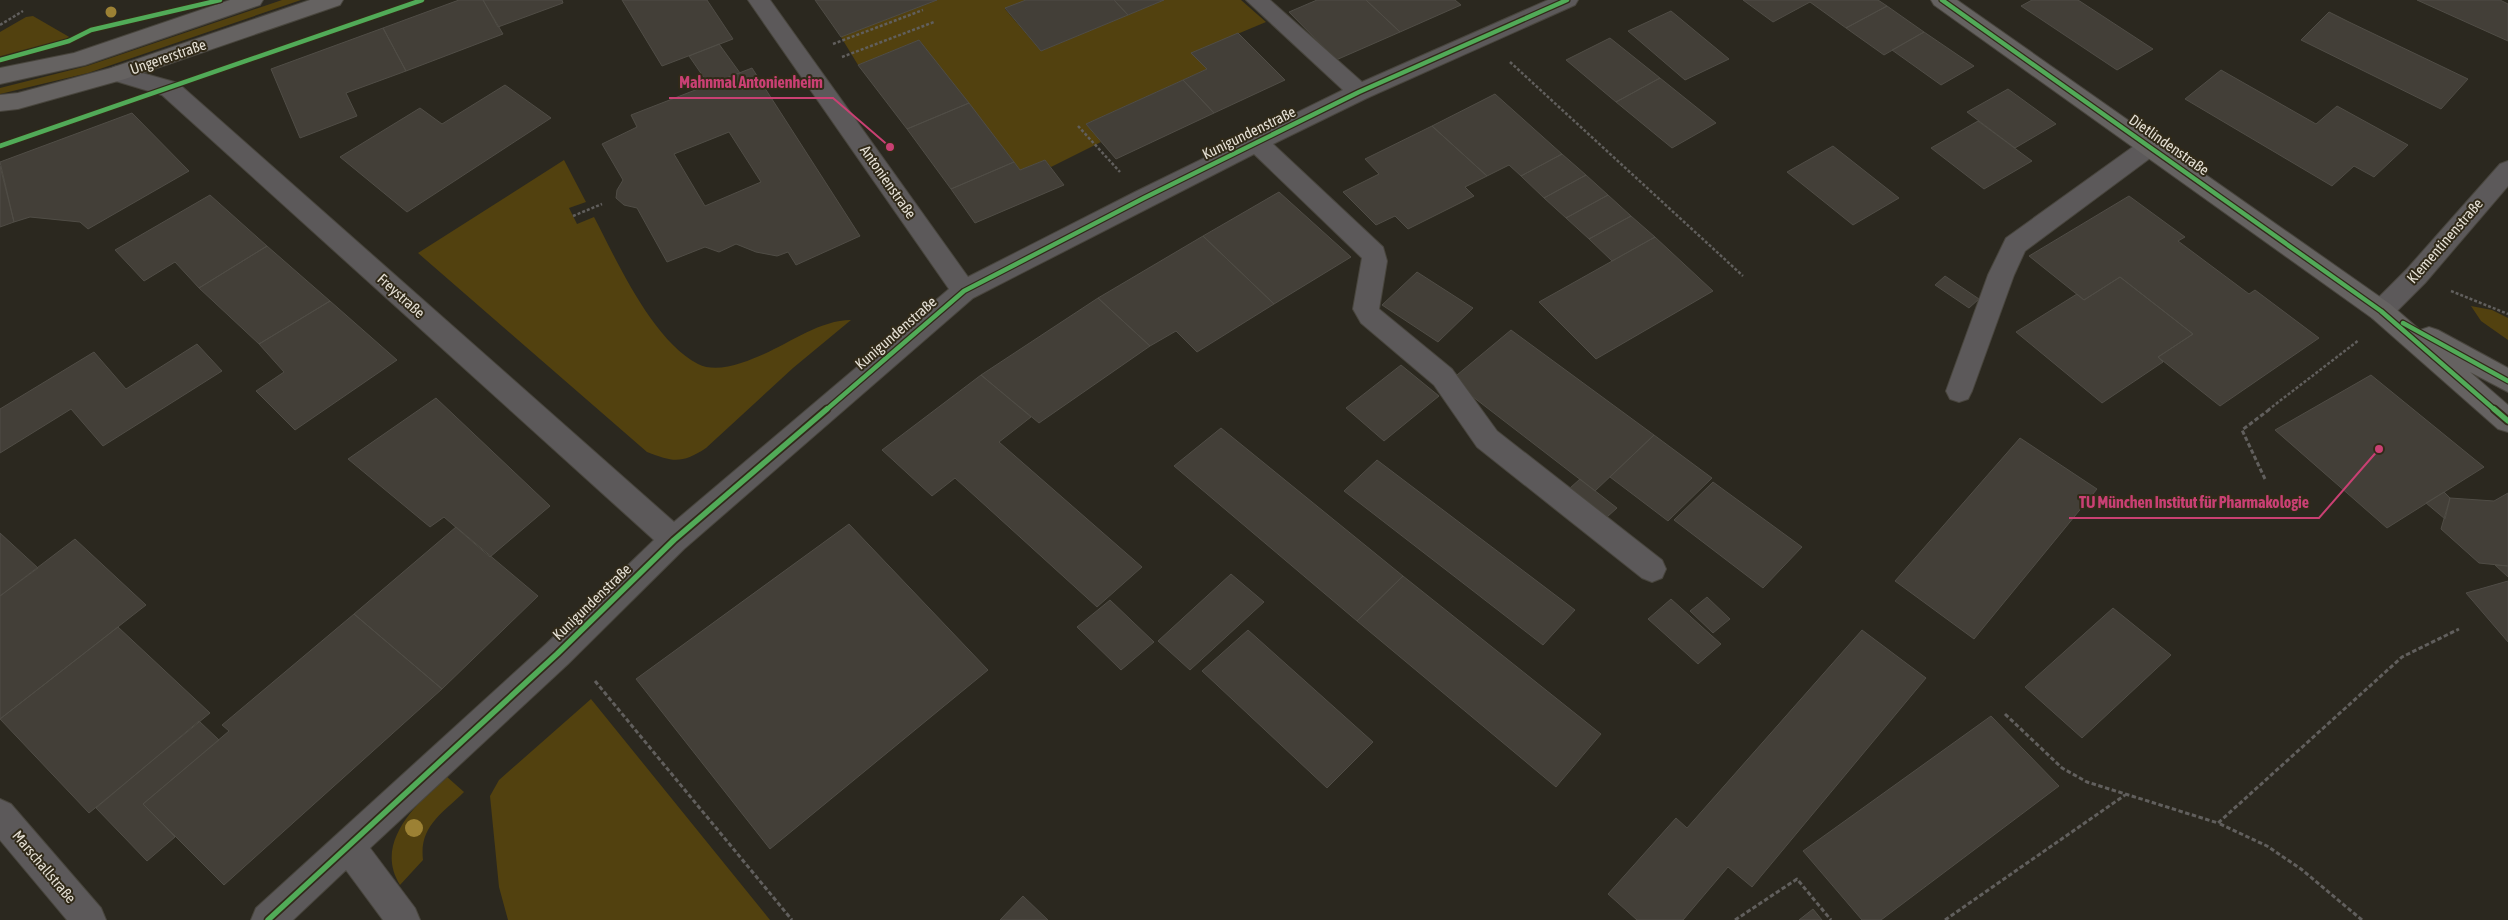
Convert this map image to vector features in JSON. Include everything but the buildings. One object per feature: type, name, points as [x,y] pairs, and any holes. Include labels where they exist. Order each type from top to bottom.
[{"type":"main road","name":"Ungererstraße","points":[[0,76],[77,60],[252,0]]},
{"type":"main road","name":"Ungererstraße","points":[[6,104],[117,74],[332,0]]},
{"type":"main road","name":"Dietlindenstraße","points":[[1942,0],[2382,311],[2508,421]]},
{"type":"main road","name":"Dietlindenstraße","points":[[2382,311],[2508,381]]},
{"type":"street","name":"Antonienstraße","points":[[759,0],[964,292]]},
{"type":"street","points":[[1258,0],[1359,92]]},
{"type":"street","name":"Kunigundenstraße","points":[[268,920],[557,654],[674,540],[964,292],[1144,198],[1257,144],[1359,92],[1567,0]]},
{"type":"street","name":"Freystraße","points":[[117,74],[170,89],[674,540]]},
{"type":"street","points":[[1257,144],[1374,254],[1376,261],[1366,309],[1370,316],[1442,377],[1461,400],[1488,439],[1652,569]]},
{"type":"street","points":[[1959,391],[2015,245],[2149,147]]},
{"type":"street","name":"Klementinenstraße","points":[[2382,311],[2416,276],[2508,170]]},
{"type":"street","name":"Marschallstraße","points":[[0,815],[89,920]]},
{"type":"street","points":[[349,846],[403,920]]},
{"type":"path","points":[[804,63],[923,10]]},
{"type":"path","points":[[0,25],[23,11]]},
{"type":"path","points":[[804,63],[934,22]]},
{"type":"path","points":[[1483,38],[1743,276]]},
{"type":"path","points":[[1078,126],[1144,198]]},
{"type":"path","points":[[573,216],[602,204]]},
{"type":"path","points":[[2416,276],[2508,314]]},
{"type":"path","points":[[2265,479],[2242,430],[2362,338],[2382,311]]},
{"type":"path","points":[[2218,823],[2402,657],[2460,629]]},
{"type":"path","points":[[595,681],[792,920]]},
{"type":"path","points":[[2006,714],[2062,768],[2086,782],[2218,823],[2267,846],[2301,869],[2362,920]]},
{"type":"path","points":[[1946,920],[2125,795]]},
{"type":"path","points":[[1735,920],[1797,879],[1831,920]]},
{"type":"shaded area","points":[[282,0],[301,0],[88,73],[0,94],[0,88],[87,66]]},
{"type":"shaded area","points":[[937,0],[1026,0],[1005,9],[1041,51],[1164,0],[1241,0],[1266,22],[1192,53],[1207,69],[1086,124],[1101,142],[1051,167],[1045,160],[1020,170],[919,40],[858,65],[841,37]]},
{"type":"shaded area","points":[[33,16],[71,38],[0,58],[0,32],[26,17]]},
{"type":"shaded area","points":[[564,160],[586,202],[569,208],[577,224],[594,217],[625,277],[651,319],[681,353],[698,364],[714,368],[731,366],[764,354],[806,332],[840,321],[851,320],[793,368],[706,448],[690,457],[677,460],[647,452],[418,253]]},
{"type":"shaded area","points":[[2471,306],[2492,310],[2508,318],[2508,340],[2481,321]]},
{"type":"shaded area","points":[[591,699],[770,920],[508,920],[499,887],[490,796],[499,780]]},
{"type":"shaded area","points":[[446,776],[464,792],[440,814],[428,829],[423,848],[423,860],[400,885],[393,869],[392,854],[395,839],[402,824],[412,811]]},
{"type":"cycle path","points":[[0,60],[69,41],[91,30],[220,0]]},
{"type":"cycle path","points":[[0,146],[422,0]]},
{"type":"cycle path","points":[[268,920],[557,654],[674,540],[964,291],[1144,198],[1359,92],[1567,0]]},
{"type":"cycle path","points":[[1942,0],[2381,311],[2508,421]]},
{"type":"cycle path","points":[[2403,323],[2508,381]]},
{"type":"place","name":"Mahnmal Antonienheim","points":[[890,147]]},
{"type":"place","name":"TU München Institut für Pharmakologie","points":[[2379,449]]}]
